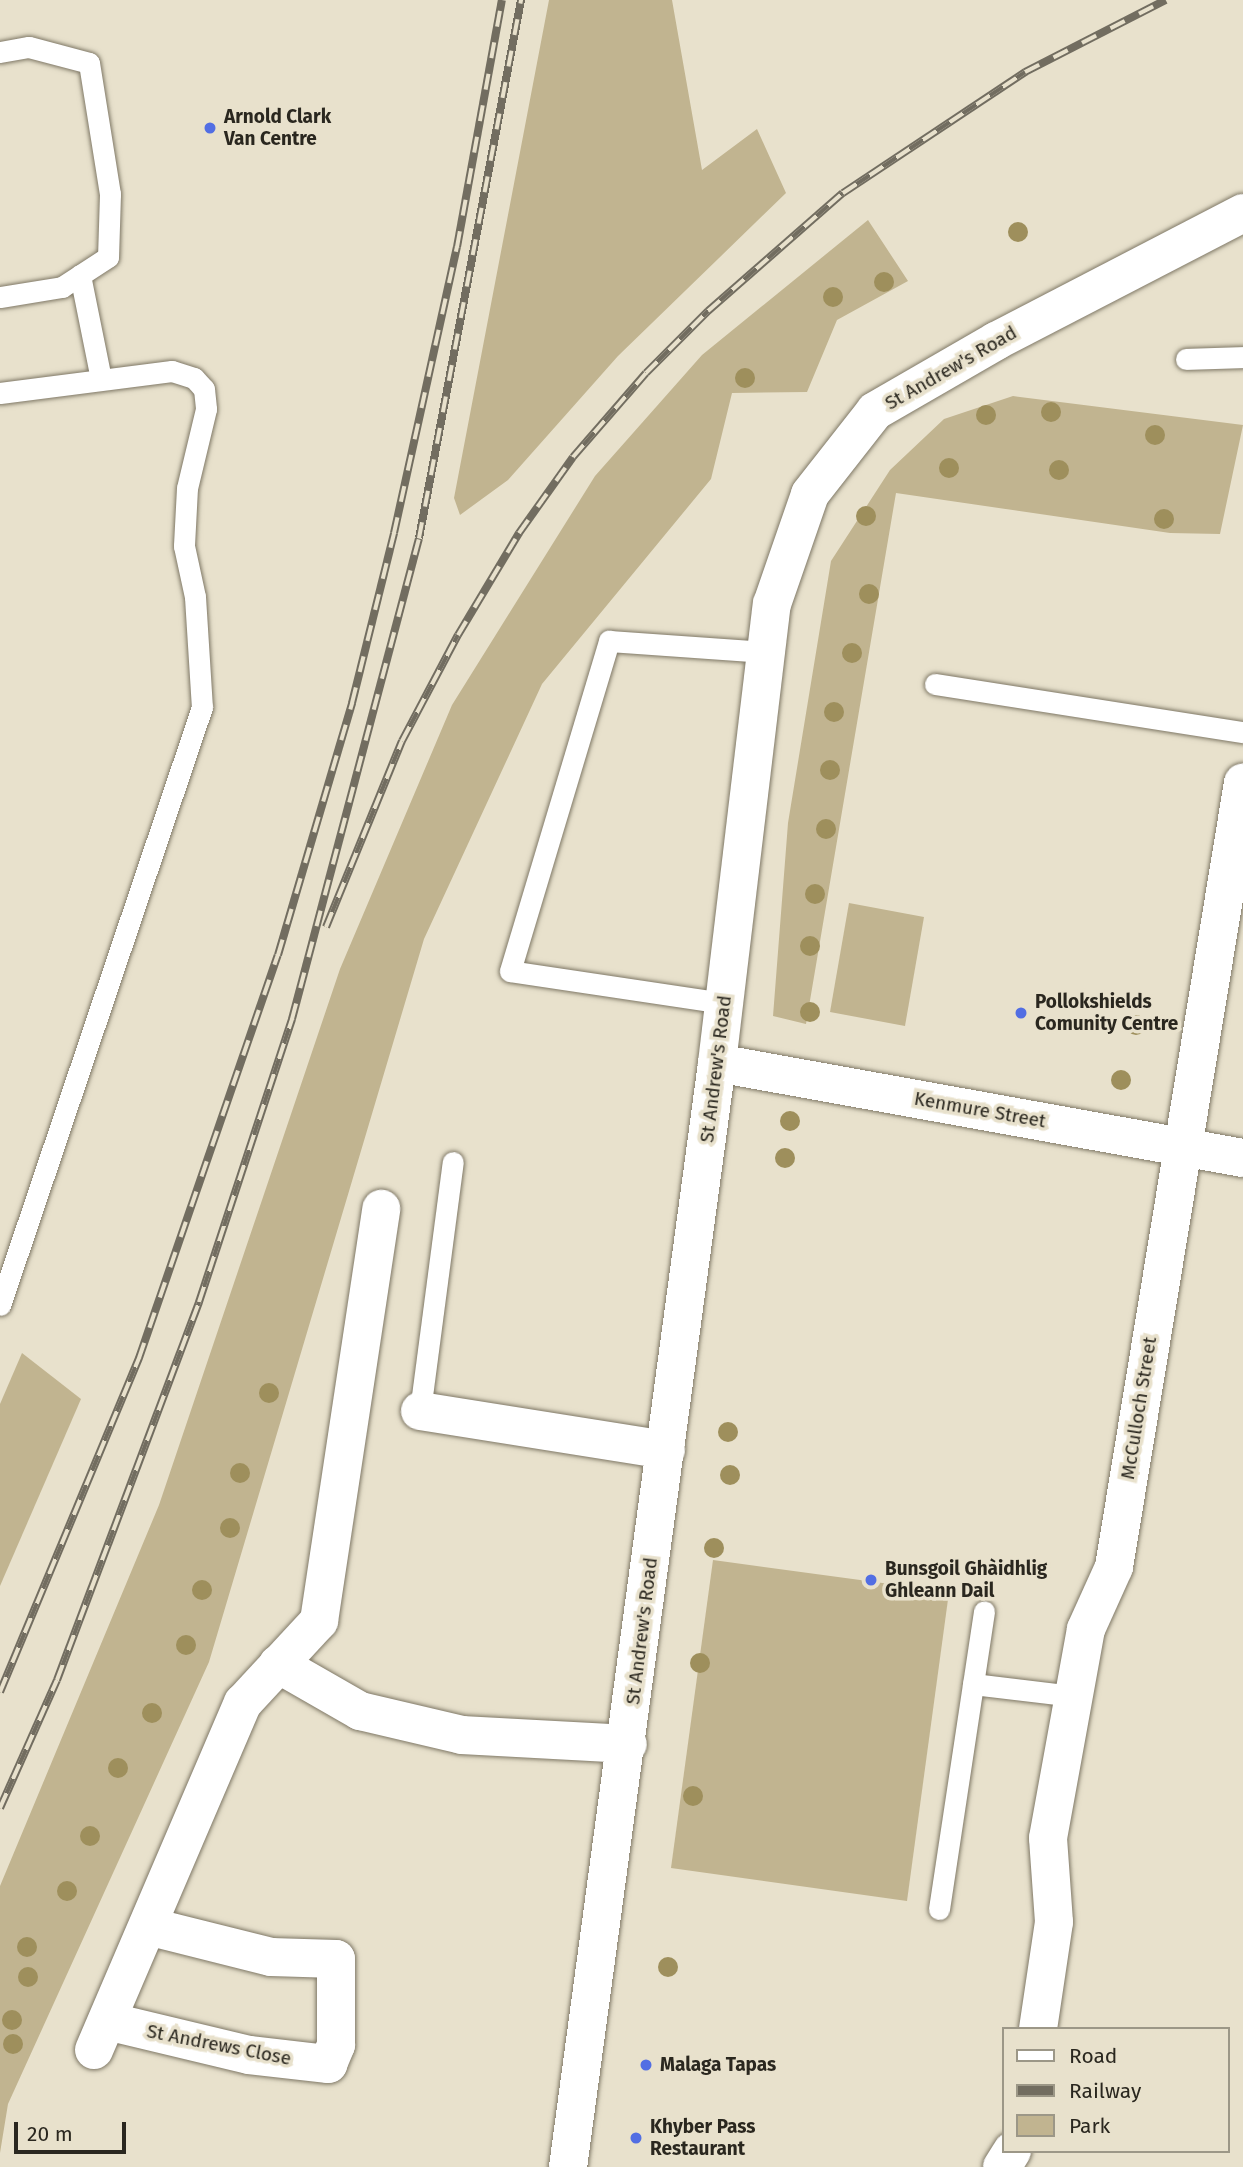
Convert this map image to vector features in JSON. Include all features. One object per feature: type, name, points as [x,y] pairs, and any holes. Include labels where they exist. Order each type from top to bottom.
[{"type":"street","name":"St Andrew's Road","points":[[568,2167],[628,1744],[717,1063],[772,604],[810,494],[875,411],[996,341],[1243,213]]},
{"type":"street","name":"McCulloch Street","points":[[1038,2027],[1054,1922],[1048,1838],[1086,1629],[1114,1567],[1181,1146],[1243,783]]},
{"type":"street","name":"Kenmure Street","points":[[717,1063],[1243,1158]]},
{"type":"street","name":"St Andrews Close","points":[[148,1926],[271,1957],[336,1959],[336,2045],[328,2064],[100,2035],[243,1703],[319,1621],[381,1209]]},
{"type":"street","points":[[420,1411],[666,1450]]},
{"type":"street","points":[[278,1664],[360,1711],[462,1735],[628,1744]]},
{"type":"lane","points":[[0,52],[29,47],[89,63],[110,194],[108,257],[62,287],[0,297]]},
{"type":"lane","points":[[80,275],[101,379]]},
{"type":"lane","points":[[1186,359],[1243,357]]},
{"type":"lane","points":[[0,393],[173,371],[194,378],[205,389],[206,409],[187,488],[184,546],[195,597],[202,707],[0,1305]]},
{"type":"lane","points":[[724,1003],[510,971],[609,641],[766,652]]},
{"type":"lane","points":[[935,684],[1243,732]]},
{"type":"lane","points":[[420,1411],[453,1163]]},
{"type":"lane","points":[[939,1909],[984,1611]]},
{"type":"lane","points":[[973,1684],[1074,1696]]},
{"type":"green space","points":[[549,0],[672,0],[702,170],[757,129],[786,193],[618,356],[508,480],[460,515],[454,498]]},
{"type":"green space","points":[[868,220],[908,281],[837,320],[807,392],[732,393],[711,479],[542,684],[424,939],[209,1662],[8,2104],[0,2153],[0,1886],[159,1505],[340,969],[452,705],[595,476],[702,355]]},
{"type":"green space","points":[[1013,396],[1243,425],[1220,534],[1170,533],[896,493],[806,1024],[773,1016],[788,823],[831,561],[890,470],[944,419]]},
{"type":"green space","points":[[849,903],[924,917],[905,1026],[830,1012]]},
{"type":"green space","points":[[22,1353],[81,1399],[0,1586],[0,1404]]},
{"type":"green space","points":[[713,1560],[949,1592],[907,1901],[671,1868]]},
{"type":"railway","points":[[0,1692],[139,1358],[278,955],[352,703],[394,533],[457,247],[502,0]]},
{"type":"railway","points":[[0,1808],[57,1680],[199,1302],[292,1019],[419,538],[521,0]]},
{"type":"railway","points":[[326,927],[402,741],[458,635],[519,533],[573,457],[646,373],[708,311],[843,193],[1025,72],[1166,0]]},
{"type":"place","name":"Arnold Clark Van Centre","points":[[210,128]]},
{"type":"place","name":"Pollokshields Comunity Centre","points":[[1021,1013]]},
{"type":"place","name":"Bunsgoil Ghàidhlig Ghleann Dail","points":[[871,1580]]},
{"type":"place","name":"Malaga Tapas","points":[[646,2065]]},
{"type":"place","name":"Khyber Pass Restaurant","points":[[636,2138]]}]
